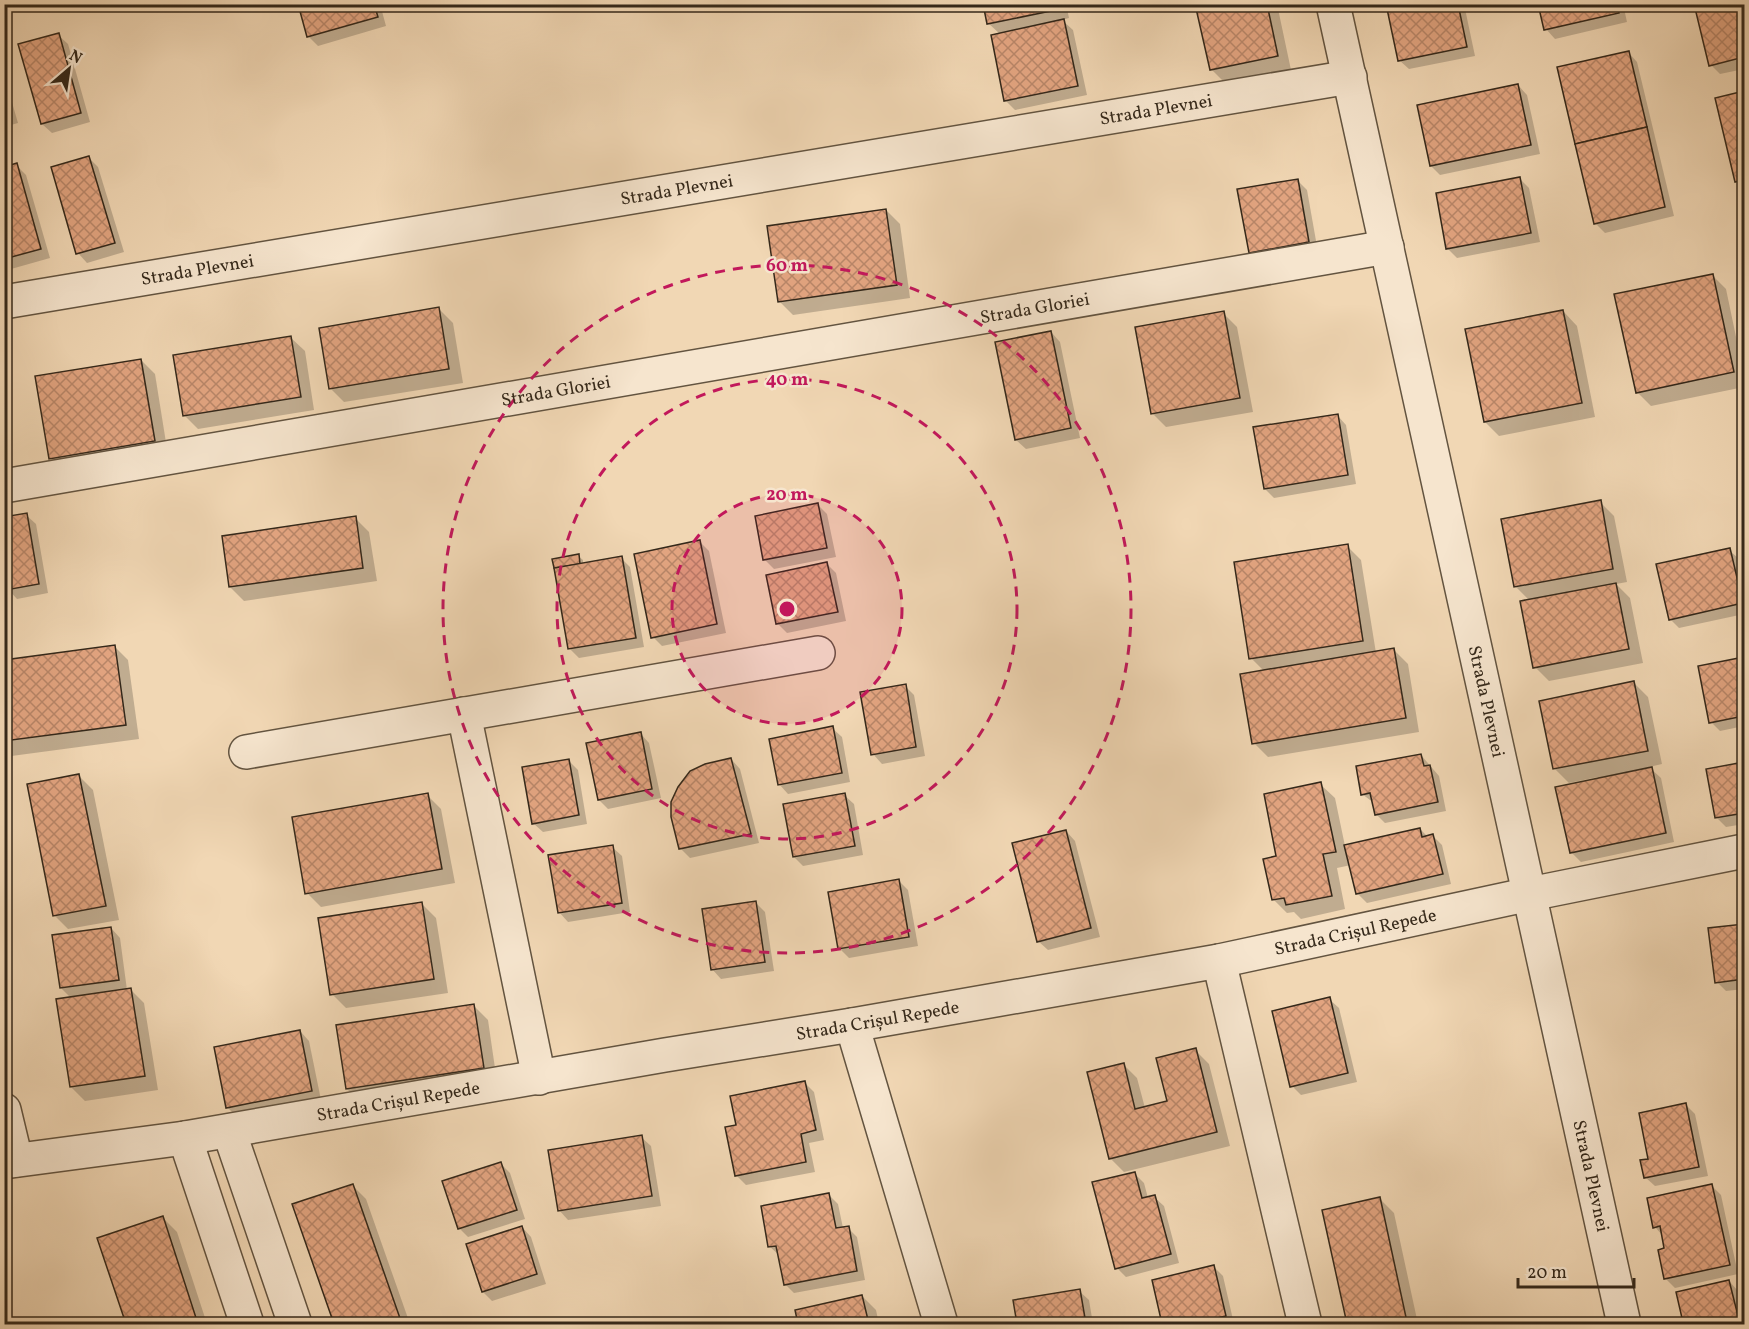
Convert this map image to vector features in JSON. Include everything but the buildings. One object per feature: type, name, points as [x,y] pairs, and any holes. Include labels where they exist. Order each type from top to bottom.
[{"type":"street","name":"Strada Plevnei","points":[[1333,4],[1624,1324]]},
{"type":"street","name":"Strada Plevnei","points":[[4,302],[1350,77]]},
{"type":"street","name":"Strada Gloriei","points":[[4,486],[1387,247]]},
{"type":"street","points":[[246,752],[818,653]]},
{"type":"street","points":[[464,714],[539,1077]]},
{"type":"street","name":"Strada Crișul Repede","points":[[10,1161],[230,1131],[1220,961],[1530,894],[1744,851]]},
{"type":"street","points":[[1220,961],[1305,1324]]},
{"type":"street","points":[[852,1025],[941,1324]]},
{"type":"street","points":[[4,1110],[10,1161]]},
{"type":"street","points":[[230,1131],[294,1324]]},
{"type":"street","points":[[185,1138],[247,1324]]}]
